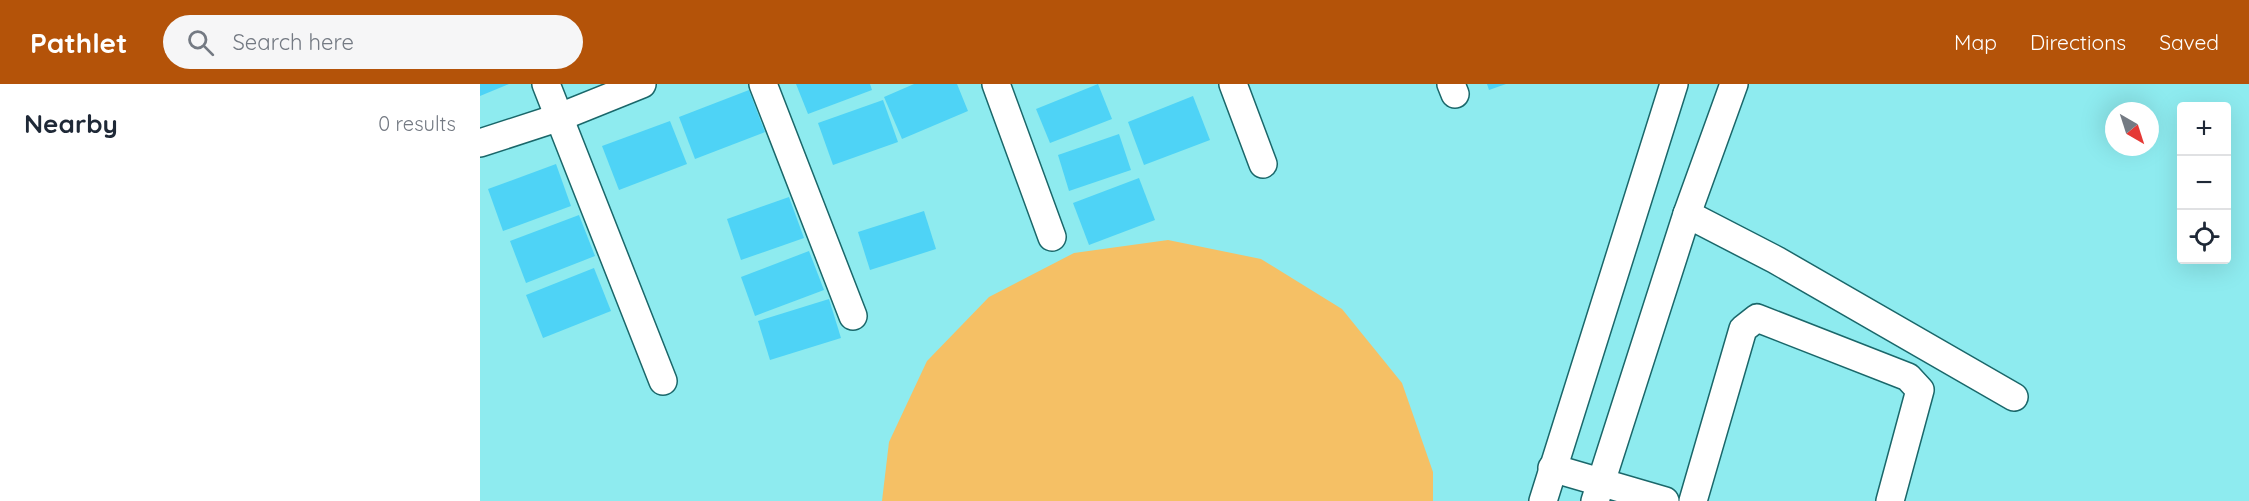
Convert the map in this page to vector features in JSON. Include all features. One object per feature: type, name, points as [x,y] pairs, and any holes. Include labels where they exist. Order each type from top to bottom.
[{"type":"street","points":[[546,84],[663,381]]},
{"type":"street","points":[[480,144],[560,117],[642,84]]},
{"type":"street","points":[[763,84],[853,316]]},
{"type":"street","points":[[996,84],[1052,237]]},
{"type":"street","points":[[1233,84],[1263,164]]},
{"type":"street","points":[[1543,501],[1674,84]]},
{"type":"street","points":[[1597,492],[1687,214],[1734,84]]},
{"type":"street","points":[[1687,214],[1776,260],[2014,397]]},
{"type":"street","points":[[1693,501],[1743,329],[1757,318],[1908,377],[1920,390],[1890,501]]},
{"type":"street","points":[[1552,468],[1597,492],[1665,501]]},
{"type":"shaded area","points":[[1168,240],[1261,259],[1342,309],[1402,383],[1433,472],[1433,501],[882,501],[889,442],[927,361],[989,297],[1074,253]]},
{"type":"building","points":[[480,84],[509,84],[480,96]]},
{"type":"building","points":[[796,84],[870,84],[872,90],[808,114]]},
{"type":"building","points":[[914,84],[957,84],[968,111],[902,139],[884,97]]},
{"type":"building","points":[[1098,84],[1112,119],[1050,143],[1036,109]]},
{"type":"building","points":[[1487,84],[1506,84],[1489,90]]},
{"type":"building","points":[[749,90],[765,132],[695,159],[679,117]]},
{"type":"building","points":[[1193,96],[1210,140],[1144,165],[1128,122]]},
{"type":"building","points":[[883,100],[898,142],[833,165],[818,123]]},
{"type":"building","points":[[670,121],[687,164],[619,190],[602,146]]},
{"type":"building","points":[[1119,134],[1131,170],[1069,191],[1058,155]]},
{"type":"building","points":[[556,164],[571,206],[503,231],[488,189]]},
{"type":"building","points":[[1139,178],[1155,220],[1089,245],[1073,203]]},
{"type":"building","points":[[789,197],[804,238],[741,260],[727,219]]},
{"type":"building","points":[[924,211],[936,249],[870,270],[858,232]]},
{"type":"building","points":[[579,215],[595,256],[526,283],[510,241]]},
{"type":"building","points":[[809,251],[824,290],[755,316],[741,277]]},
{"type":"building","points":[[594,268],[611,311],[543,338],[526,295]]},
{"type":"building","points":[[829,299],[841,338],[770,360],[758,321]]}]
